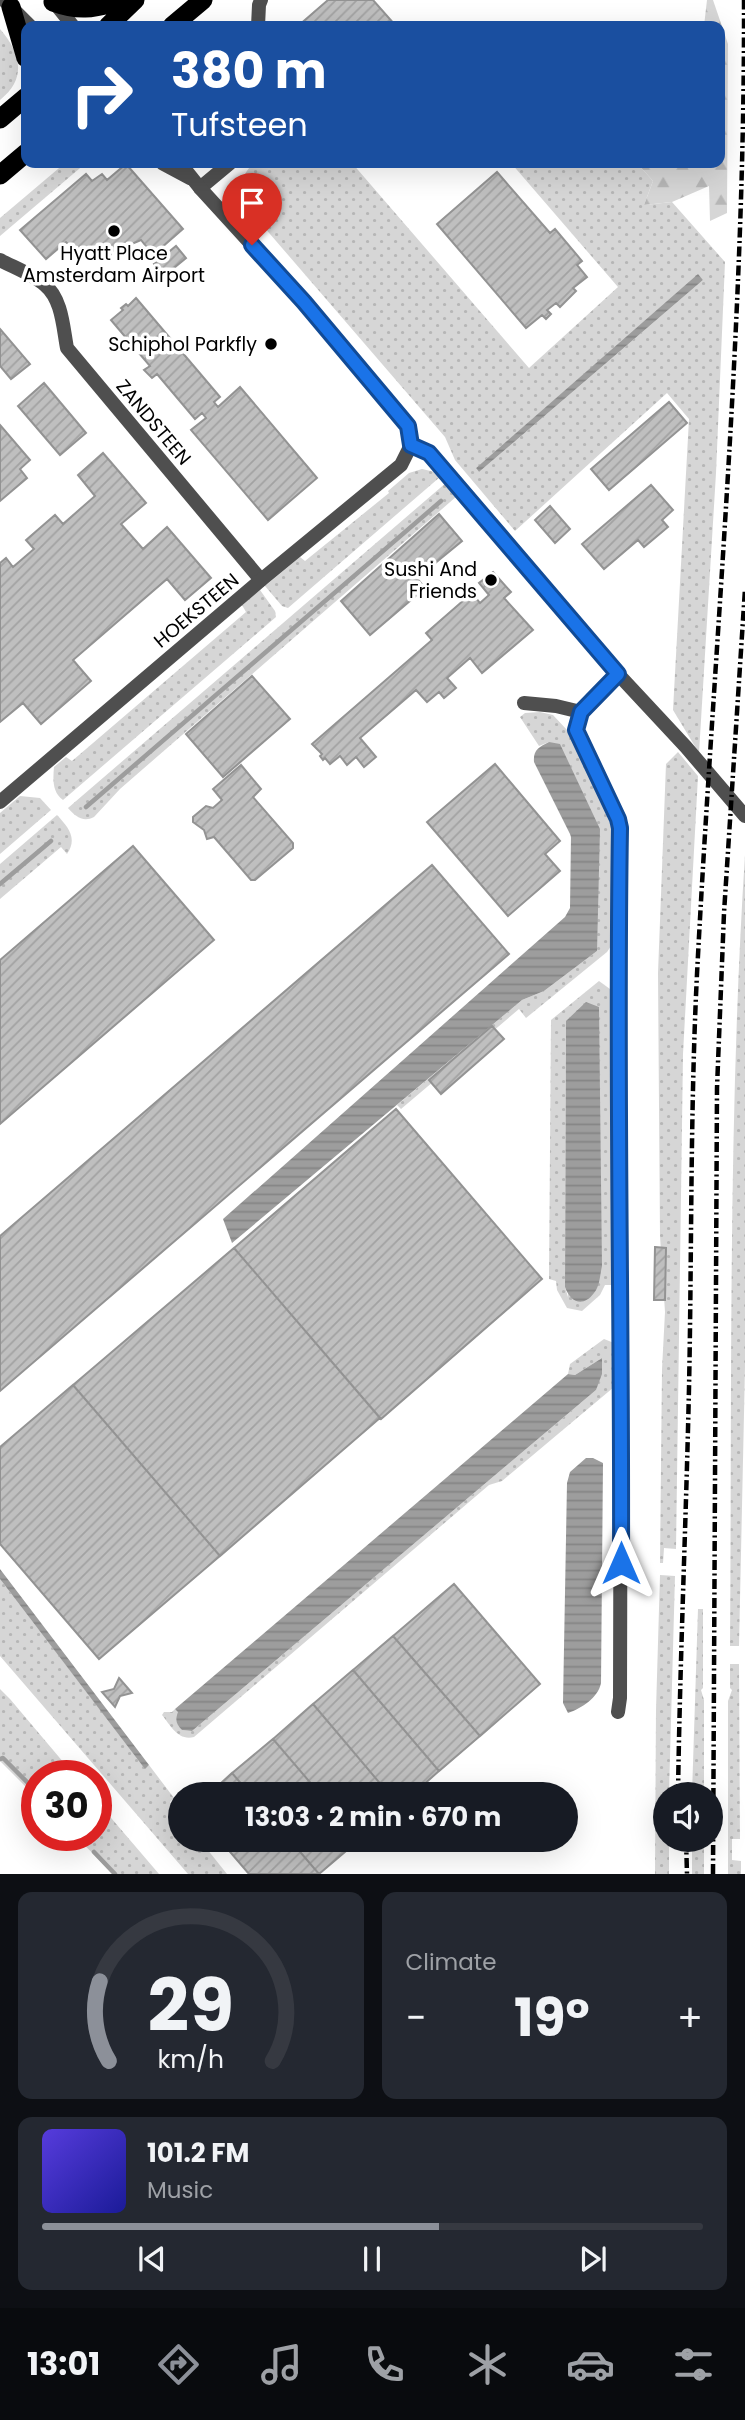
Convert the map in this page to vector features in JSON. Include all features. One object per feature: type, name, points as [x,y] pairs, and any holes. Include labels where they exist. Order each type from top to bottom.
[{"type":"highway","points":[[52,1],[72,9],[86,10],[126,0]]},
{"type":"highway","points":[[113,21],[135,0]]},
{"type":"highway","points":[[178,21],[203,0]]},
{"type":"highway","points":[[8,4],[21,43]]},
{"type":"highway","points":[[0,119],[21,98]]},
{"type":"highway","points":[[0,175],[21,157]]},
{"type":"street","points":[[258,21],[261,0]]},
{"type":"street","points":[[52,1],[69,21]]},
{"type":"street","points":[[8,4],[25,21]]},
{"type":"street","points":[[170,168],[197,184]]},
{"type":"street","points":[[184,168],[304,302],[408,426],[411,445],[429,453],[618,674],[745,816]]},
{"type":"street","points":[[197,184],[222,168]]},
{"type":"street","name":"ZANDSTEEN","points":[[0,260],[44,284],[57,303],[67,348],[261,580]]},
{"type":"street","name":"HOEKSTEEN","points":[[0,802],[401,465],[411,445]]},
{"type":"street","points":[[618,674],[581,712],[576,730],[620,828],[618,985],[621,1401],[618,1712]]},
{"type":"street","points":[[524,703],[581,712]]},
{"type":"green space","points":[[707,0],[713,0],[720,21],[705,21]]},
{"type":"green space","points":[[0,29],[16,56],[18,74],[9,92],[0,100]]},
{"type":"green space","points":[[725,35],[728,44],[727,213],[710,221],[709,186],[672,202],[644,205],[653,181],[641,168],[725,168]]},
{"type":"green space","points":[[59,168],[80,168],[0,236],[0,218]]},
{"type":"green space","points":[[250,168],[356,168],[529,368],[618,287],[515,168],[641,168],[653,181],[644,205],[672,202],[725,262],[716,473],[699,753],[673,710],[689,419],[667,393],[515,531],[455,460],[445,437],[245,205],[242,182]],"holes":[[[698,275],[703,280],[479,472],[476,468]]]},
{"type":"green space","points":[[422,469],[435,472],[440,477],[288,608],[282,606],[265,586],[300,557],[305,561],[389,493],[388,491],[409,473]]},
{"type":"green space","points":[[447,482],[457,496],[120,789],[94,817],[83,819],[68,808]]},
{"type":"green space","points":[[260,590],[275,611],[276,617],[63,800],[59,797],[54,785],[54,767],[66,757],[72,761],[246,612],[242,605]]},
{"type":"green space","points":[[525,713],[553,715],[567,730],[609,818],[611,946],[526,1018],[519,1009],[401,1109],[397,1105],[522,1000],[544,991],[597,951],[549,742],[539,746],[520,717]]},
{"type":"green space","points":[[678,752],[698,776],[683,1054],[676,1549],[664,1548],[663,1563],[660,1563],[665,1312],[660,1236],[658,973],[666,764]]},
{"type":"green space","points":[[20,796],[40,798],[51,810],[0,854],[0,813]]},
{"type":"green space","points":[[57,815],[68,828],[72,838],[67,854],[61,847],[0,899],[0,864]]},
{"type":"green space","points":[[745,855],[745,1367],[739,1646],[730,1646],[733,1151]]},
{"type":"green space","points":[[599,981],[610,989],[613,1285],[605,1285],[600,1295],[582,1311],[567,1308],[557,1290],[556,1281],[549,1279],[551,1020]],"holes":[[[566,1021],[568,1297],[565,1287]]]},
{"type":"green space","points":[[604,1339],[614,1343],[614,1387],[502,1481],[489,1485],[194,1737],[179,1735],[172,1728],[162,1715],[164,1712],[172,1712],[175,1709],[179,1712],[182,1730],[192,1731],[596,1390],[602,1358],[575,1375],[568,1374],[570,1364]]},
{"type":"green space","points":[[660,1575],[675,1576],[669,1782],[656,1782]]},
{"type":"green space","points":[[0,1579],[145,1768],[149,1765],[168,1790],[168,1851],[112,1786],[112,1760],[90,1760],[0,1656]]},
{"type":"green space","points":[[698,1609],[703,1609],[701,1690],[704,1700],[704,1782],[692,1782]]},
{"type":"green space","points":[[730,1664],[739,1664],[740,1839],[732,1839],[732,1860],[741,1861],[741,1874],[728,1874],[728,1701],[732,1690]]},
{"type":"green space","points":[[0,1689],[61,1760],[21,1760],[21,1782],[0,1761]]},
{"type":"green space","points":[[112,1820],[159,1874],[114,1874],[90,1851],[112,1851]]},
{"type":"green space","points":[[169,1852],[209,1852],[227,1874],[188,1874]]},
{"type":"green space","points":[[655,1852],[669,1852],[669,1874],[655,1874]]},
{"type":"green space","points":[[692,1852],[704,1852],[704,1874],[692,1874]]},
{"type":"shaded area","points":[[698,274],[703,280],[479,472],[476,468]]},
{"type":"shaded area","points":[[549,742],[560,744],[600,829],[597,951],[544,991],[522,1000],[232,1243],[223,1219],[565,917],[570,908],[571,836],[534,762],[537,749]]},
{"type":"shaded area","points":[[586,1002],[599,1007],[602,1266],[596,1290],[590,1298],[581,1302],[573,1299],[565,1287],[566,1021]]},
{"type":"shaded area","points":[[602,1358],[602,1374],[596,1390],[192,1731],[180,1728],[177,1722],[178,1712],[175,1709],[568,1374],[575,1375]]},
{"type":"shaded area","points":[[586,1458],[603,1463],[601,1683],[589,1702],[568,1713],[563,1703],[567,1483],[570,1472]]},
{"type":"shaded area","points":[[0,1569],[149,1765],[145,1769],[0,1579]]},
{"type":"building","points":[[328,0],[373,0],[392,21],[304,21]]},
{"type":"building","points":[[121,168],[130,168],[183,229],[153,255],[151,249],[141,240],[122,248],[119,253],[111,249],[110,260],[94,260],[76,252],[66,242],[46,259],[20,230],[86,174],[92,181],[102,174],[107,180]]},
{"type":"building","points":[[497,172],[550,233],[555,229],[582,261],[577,265],[587,277],[573,288],[576,291],[560,307],[556,303],[547,310],[551,314],[546,319],[542,315],[526,328],[437,224]]},
{"type":"building","points":[[176,246],[186,258],[164,276],[154,264]]},
{"type":"building","points":[[136,298],[220,397],[214,402],[218,407],[240,387],[317,478],[268,520],[191,430],[206,418],[202,413],[195,419],[157,374],[152,378],[144,370],[150,366],[111,320],[123,310],[121,308],[126,304],[128,306]]},
{"type":"building","points":[[0,329],[30,364],[11,379],[0,366]]},
{"type":"building","points":[[44,383],[86,433],[60,455],[18,406]]},
{"type":"building","points":[[669,402],[687,423],[609,490],[591,469]]},
{"type":"building","points":[[0,425],[30,460],[20,469],[27,478],[0,501]]},
{"type":"building","points":[[103,453],[146,503],[121,524],[143,549],[167,527],[211,578],[185,600],[167,579],[73,660],[91,681],[41,724],[23,703],[0,722],[0,563],[6,558],[13,567],[34,549],[26,540],[55,515],[63,524],[95,496],[78,475]]},
{"type":"building","points":[[651,485],[673,510],[662,520],[668,527],[644,547],[638,540],[604,569],[582,544]]},
{"type":"building","points":[[550,506],[570,529],[555,543],[535,520]]},
{"type":"building","points":[[439,514],[462,541],[417,578],[425,588],[370,635],[341,601]]},
{"type":"building","points":[[493,572],[511,592],[504,598],[533,630],[482,673],[470,658],[447,678],[456,688],[444,698],[439,692],[427,702],[416,690],[360,738],[376,757],[364,767],[356,757],[347,765],[340,756],[330,764],[325,758],[323,760],[320,756],[322,754],[312,744],[432,640],[426,633],[472,593],[480,603],[489,595],[479,583]]},
{"type":"building","points":[[252,676],[290,719],[223,777],[186,734]]},
{"type":"building","points":[[495,764],[560,841],[545,854],[560,871],[508,916],[427,822]]},
{"type":"building","points":[[241,765],[261,789],[253,797],[293,843],[293,848],[255,880],[251,880],[214,837],[207,839],[204,830],[193,822],[193,817],[206,806],[213,808],[222,800],[213,789]]},
{"type":"building","points":[[133,846],[214,940],[0,1124],[0,960]]},
{"type":"building","points":[[432,865],[509,954],[0,1391],[0,1236]]},
{"type":"building","points":[[492,1026],[504,1039],[441,1094],[429,1080]]},
{"type":"building","points":[[396,1109],[542,1279],[381,1419],[234,1248]]},
{"type":"building","points":[[655,1247],[666,1248],[665,1300],[654,1300]]},
{"type":"building","points":[[234,1248],[380,1418],[220,1556],[73,1385]]},
{"type":"building","points":[[73,1385],[220,1556],[99,1659],[0,1544],[0,1447]]},
{"type":"building","points":[[454,1584],[540,1684],[480,1736],[393,1636]]},
{"type":"building","points":[[393,1636],[480,1736],[439,1771],[353,1670]]},
{"type":"building","points":[[353,1670],[439,1771],[427,1782],[379,1782],[313,1704]]},
{"type":"building","points":[[119,1678],[132,1693],[120,1696],[115,1707],[102,1692],[114,1689]]},
{"type":"building","points":[[313,1704],[379,1782],[310,1782],[273,1739]]},
{"type":"building","points":[[273,1739],[310,1782],[240,1782],[232,1773]]},
{"type":"building","points":[[232,1773],[240,1782],[222,1782]]},
{"type":"building","points":[[230,1852],[300,1852],[319,1874],[249,1874]]},
{"type":"building","points":[[300,1852],[345,1852],[319,1874]]},
{"type":"waterway","points":[[86,807],[441,501]]},
{"type":"waterway","points":[[0,884],[51,841]]},
{"type":"waterway","points":[[0,1759],[3,1758],[21,1776]]},
{"type":"waterway","points":[[94,1852],[115,1874]]},
{"type":"railway","points":[[678,1782],[689,1388],[695,1009],[740,239],[744,0]]},
{"type":"railway","points":[[713,1874],[717,1088],[724,913],[745,589]]},
{"type":"railway","points":[[686,1852],[687,1874]]},
{"type":"place","name":"Hyatt Place Amsterdam Airport","points":[[114,231]]},
{"type":"place","name":"Schiphol Parkfly","points":[[271,344]]},
{"type":"place","name":"Sushi And Friends","points":[[491,580]]},
{"type":"route","points":[[252,245],[304,302],[408,426],[411,445],[429,453],[618,674],[581,712],[576,730],[620,828],[618,985],[621,1563]]}]
